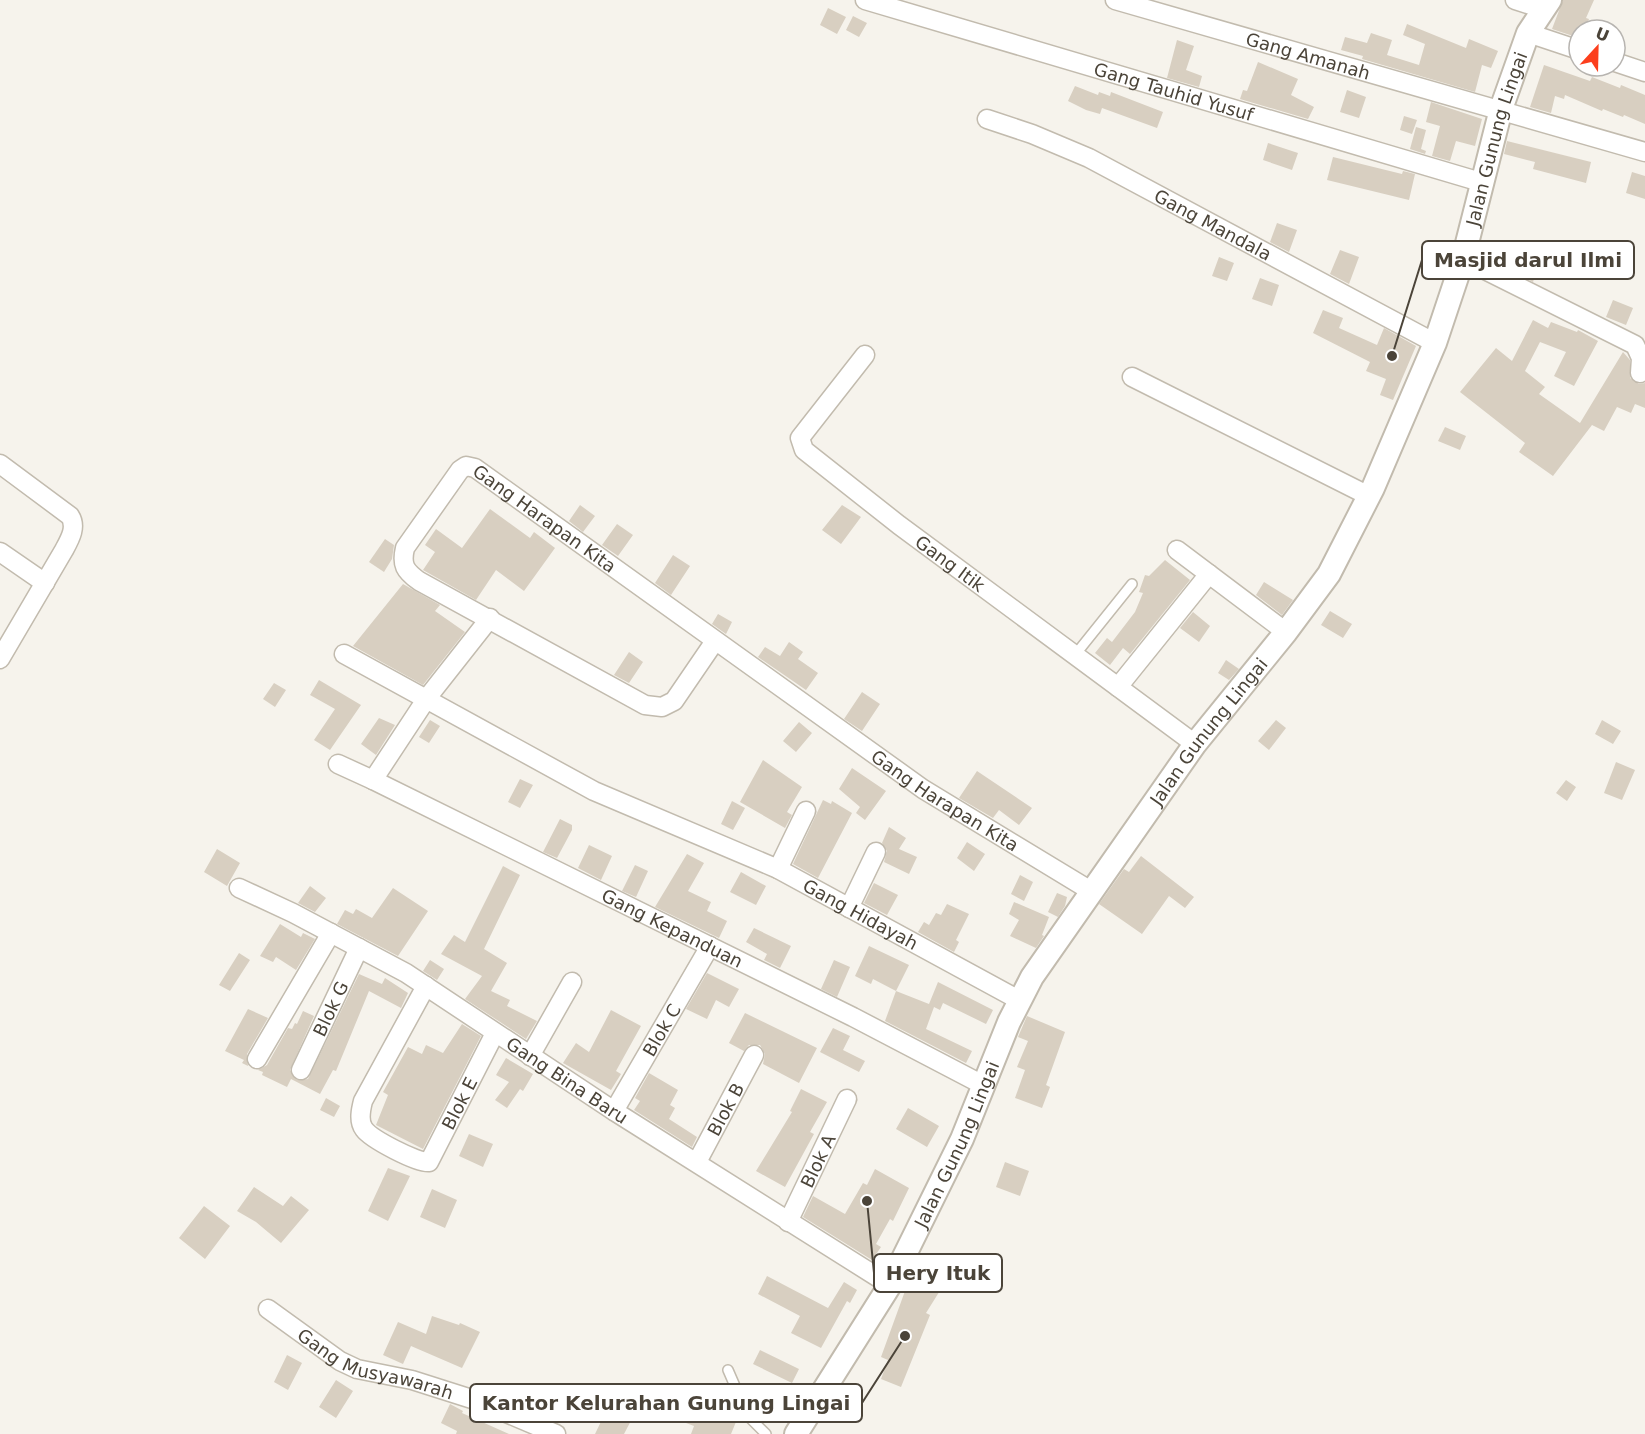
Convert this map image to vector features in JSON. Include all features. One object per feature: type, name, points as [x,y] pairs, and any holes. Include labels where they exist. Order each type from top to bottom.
[{"type":"street","name":"Gang Tauhid Yusuf","points":[[865,0],[1484,183]]},
{"type":"street","name":"Gang Amanah","points":[[1115,0],[1645,152]]},
{"type":"street","points":[[1515,0],[1546,5]]},
{"type":"street","name":"Jalan Gunung Lingai","points":[[796,1434],[890,1285],[962,1139],[1019,1000],[1032,977],[1195,744],[1286,632],[1329,574],[1369,496],[1435,343],[1463,259],[1501,109],[1528,33],[1546,5]]},
{"type":"street","points":[[1528,33],[1567,46]]},
{"type":"street","points":[[1627,66],[1645,72]]},
{"type":"street","name":"Gang Mandala","points":[[987,119],[1032,134],[1089,158],[1435,343]]},
{"type":"street","points":[[1463,259],[1635,345],[1641,358],[1640,373]]},
{"type":"street","name":"Gang Itik","points":[[865,355],[800,438],[804,450],[833,475],[1195,744]]},
{"type":"street","points":[[1132,377],[1369,496]]},
{"type":"street","points":[[0,464],[25,480],[70,516],[74,522],[72,533],[64,550],[3,647]]},
{"type":"street","name":"Gang Harapan Kita","points":[[715,641],[674,701],[662,707],[645,705],[490,618],[418,581],[406,571],[402,561],[405,548],[460,470],[466,466],[475,468],[923,789],[1091,891]]},
{"type":"street","points":[[1177,550],[1286,632]]},
{"type":"street","points":[[0,552],[45,583]]},
{"type":"street","points":[[1118,687],[1209,574]]},
{"type":"street","points":[[377,772],[427,698],[490,618]]},
{"type":"street","name":"Gang Hidayah","points":[[344,654],[594,791],[778,869],[1019,1000]]},
{"type":"street","name":"Gang Kepanduan","points":[[338,764],[377,772],[985,1086]]},
{"type":"street","points":[[778,869],[806,811]]},
{"type":"street","points":[[849,909],[876,852]]},
{"type":"street","name":"Gang Bina Baru","points":[[239,888],[331,933],[426,986],[614,1111],[890,1285]]},
{"type":"street","points":[[257,1059],[331,933]]},
{"type":"street","name":"Blok C","points":[[614,1111],[710,946]]},
{"type":"street","name":"Blok G","points":[[300,1070],[359,948]]},
{"type":"street","points":[[530,1056],[572,982]]},
{"type":"street","name":"Blok E","points":[[426,986],[361,1110],[364,1129],[416,1160],[429,1162],[495,1033]]},
{"type":"street","name":"Blok B","points":[[697,1162],[754,1055]]},
{"type":"street","name":"Blok A","points":[[788,1222],[847,1099]]},
{"type":"street","name":"Gang Musyawarah","points":[[268,1309],[340,1361],[357,1369],[412,1380],[478,1401],[556,1434]]},
{"type":"lane","points":[[1075,656],[1132,584]]},
{"type":"lane","points":[[728,1370],[748,1416],[766,1434]]},
{"type":"building","points":[[1563,0],[1594,0],[1586,18],[1567,18],[1567,34],[1552,29]]},
{"type":"building","points":[[828,8],[846,17],[837,34],[820,25]]},
{"type":"building","points":[[853,16],[867,23],[859,37],[846,30]]},
{"type":"building","points":[[1407,24],[1466,48],[1469,39],[1498,51],[1491,68],[1482,65],[1475,92],[1362,59],[1363,56],[1341,50],[1345,37],[1367,43],[1371,33],[1392,40],[1387,55],[1419,65],[1425,44],[1403,35]]},
{"type":"building","points":[[1177,40],[1194,46],[1186,70],[1202,76],[1199,87],[1167,78]]},
{"type":"building","points":[[1258,62],[1298,79],[1291,95],[1314,107],[1308,119],[1240,99],[1243,90],[1247,91]]},
{"type":"building","points":[[1544,65],[1567,73],[1567,78],[1581,78],[1590,81],[1595,78],[1620,88],[1621,85],[1645,95],[1645,124],[1624,115],[1623,117],[1603,109],[1602,111],[1565,95],[1564,99],[1555,96],[1551,113],[1530,107]]},
{"type":"building","points":[[1075,86],[1098,95],[1099,92],[1110,96],[1111,92],[1163,112],[1157,128],[1102,108],[1100,114],[1086,110],[1068,101]]},
{"type":"building","points":[[1347,90],[1366,97],[1359,118],[1340,112]]},
{"type":"building","points":[[1431,102],[1482,119],[1475,146],[1456,141],[1450,161],[1432,156],[1440,126],[1426,122]]},
{"type":"building","points":[[1404,116],[1417,120],[1412,134],[1400,130]]},
{"type":"building","points":[[1416,127],[1426,130],[1421,149],[1426,151],[1425,154],[1410,149]]},
{"type":"building","points":[[1507,141],[1591,162],[1586,183],[1533,169],[1535,162],[1504,154]]},
{"type":"building","points":[[1268,143],[1298,153],[1292,170],[1263,160]]},
{"type":"building","points":[[1333,157],[1402,174],[1403,171],[1415,174],[1409,200],[1327,180]]},
{"type":"building","points":[[1632,172],[1645,176],[1645,199],[1626,193]]},
{"type":"building","points":[[1277,223],[1297,230],[1289,252],[1270,242]]},
{"type":"building","points":[[1340,250],[1359,257],[1349,284],[1330,274]]},
{"type":"building","points":[[1508,256],[1537,270],[1533,282],[1503,266]]},
{"type":"building","points":[[1219,257],[1234,263],[1227,281],[1212,276]]},
{"type":"building","points":[[1260,278],[1279,285],[1272,306],[1252,299]]},
{"type":"building","points":[[1613,300],[1633,308],[1626,325],[1606,317]]},
{"type":"building","points":[[1323,310],[1343,318],[1339,328],[1377,345],[1384,328],[1416,346],[1393,400],[1380,395],[1386,379],[1366,371],[1370,362],[1313,333]]},
{"type":"building","points":[[1533,320],[1548,328],[1551,322],[1577,332],[1578,330],[1598,341],[1574,386],[1554,376],[1566,352],[1540,342],[1525,371],[1545,387],[1539,394],[1580,423],[1623,352],[1630,360],[1630,378],[1639,384],[1645,383],[1645,408],[1635,404],[1631,413],[1617,407],[1604,431],[1592,425],[1553,476],[1519,452],[1525,443],[1460,392],[1496,348],[1512,361]]},
{"type":"building","points":[[1445,427],[1466,436],[1460,450],[1438,441]]},
{"type":"building","points":[[580,505],[595,516],[583,532],[569,521]]},
{"type":"building","points":[[842,505],[861,517],[841,544],[822,530]]},
{"type":"building","points":[[490,509],[530,538],[534,532],[555,548],[524,591],[496,570],[476,600],[423,570],[435,552],[425,545],[436,529],[462,548]]},
{"type":"building","points":[[617,524],[633,535],[618,556],[602,545]]},
{"type":"building","points":[[385,539],[394,545],[392,559],[384,572],[369,562]]},
{"type":"building","points":[[673,555],[690,566],[671,595],[655,583]]},
{"type":"building","points":[[1165,560],[1190,580],[1130,654],[1123,648],[1110,665],[1095,653],[1107,638],[1112,642],[1135,612],[1143,593],[1139,592],[1145,575],[1149,576]]},
{"type":"building","points":[[1264,582],[1293,600],[1282,615],[1256,595]]},
{"type":"building","points":[[403,584],[440,605],[435,611],[465,632],[423,685],[353,646]]},
{"type":"building","points":[[1330,611],[1352,624],[1343,638],[1321,625]]},
{"type":"building","points":[[1193,612],[1210,626],[1199,642],[1180,628]]},
{"type":"building","points":[[718,614],[732,622],[726,634],[712,624]]},
{"type":"building","points":[[789,642],[803,652],[798,659],[818,673],[806,690],[758,657],[765,647],[780,656]]},
{"type":"building","points":[[629,652],[643,662],[629,683],[614,675]]},
{"type":"building","points":[[1226,660],[1239,669],[1229,680],[1218,673]]},
{"type":"building","points":[[319,680],[361,705],[330,750],[314,740],[335,709],[310,695]]},
{"type":"building","points":[[274,683],[286,690],[275,707],[263,699]]},
{"type":"building","points":[[862,692],[880,704],[862,731],[844,719]]},
{"type":"building","points":[[379,718],[395,725],[376,755],[361,744]]},
{"type":"building","points":[[430,720],[440,726],[429,743],[419,737]]},
{"type":"building","points":[[1276,720],[1286,728],[1269,750],[1258,741]]},
{"type":"building","points":[[1602,720],[1621,731],[1613,744],[1595,734]]},
{"type":"building","points":[[799,722],[812,733],[796,752],[783,741]]},
{"type":"building","points":[[763,760],[802,787],[787,812],[792,815],[785,828],[740,802]]},
{"type":"building","points":[[1616,762],[1635,770],[1622,800],[1604,793]]},
{"type":"building","points":[[852,768],[886,791],[865,820],[856,813],[860,807],[839,789]]},
{"type":"building","points":[[977,771],[1032,808],[1019,825],[999,810],[993,818],[959,798]]},
{"type":"building","points":[[520,779],[533,785],[520,808],[508,802]]},
{"type":"building","points":[[1566,780],[1576,787],[1567,801],[1556,793]]},
{"type":"building","points":[[823,800],[831,804],[832,801],[852,813],[818,878],[793,864]]},
{"type":"building","points":[[732,801],[745,808],[733,830],[721,824]]},
{"type":"building","points":[[560,819],[572,825],[572,830],[557,858],[543,852]]},
{"type":"building","points":[[889,827],[906,838],[899,849],[917,857],[909,874],[884,862],[887,851],[882,843]]},
{"type":"building","points":[[967,842],[985,854],[974,871],[957,858]]},
{"type":"building","points":[[589,845],[612,856],[601,880],[578,868]]},
{"type":"building","points":[[217,849],[240,863],[227,886],[204,872]]},
{"type":"building","points":[[687,854],[704,863],[688,891],[711,902],[707,911],[727,921],[719,938],[655,907]]},
{"type":"building","points":[[1141,856],[1194,897],[1185,908],[1169,896],[1142,934],[1099,904],[1124,869],[1129,872]]},
{"type":"building","points":[[635,865],[648,871],[636,897],[622,891]]},
{"type":"building","points":[[503,866],[520,875],[484,949],[507,963],[491,991],[510,1000],[507,1006],[537,1021],[526,1039],[465,999],[482,976],[441,954],[454,935],[465,942]]},
{"type":"building","points":[[741,872],[766,886],[756,905],[730,892]]},
{"type":"building","points":[[1020,875],[1033,882],[1024,901],[1011,894]]},
{"type":"building","points":[[874,883],[898,895],[887,915],[864,903]]},
{"type":"building","points":[[310,886],[326,898],[315,912],[298,903]]},
{"type":"building","points":[[393,888],[428,911],[398,956],[337,924],[345,910],[353,914],[356,909],[372,918]]},
{"type":"building","points":[[1057,893],[1067,897],[1065,906],[1058,917],[1048,912]]},
{"type":"building","points":[[1014,902],[1049,917],[1042,935],[1044,936],[1036,948],[1010,936],[1019,920],[1009,914]]},
{"type":"building","points":[[947,904],[969,914],[956,940],[959,942],[954,952],[918,932],[924,922],[929,925],[936,913],[941,915]]},
{"type":"building","points":[[280,924],[301,937],[303,933],[315,939],[296,970],[276,957],[273,962],[260,956]]},
{"type":"building","points":[[754,928],[791,946],[780,968],[764,960],[767,954],[746,942]]},
{"type":"building","points":[[869,946],[909,965],[896,991],[873,979],[871,984],[855,976]]},
{"type":"building","points":[[239,953],[250,960],[230,991],[219,985]]},
{"type":"building","points":[[430,960],[444,969],[437,980],[423,971]]},
{"type":"building","points":[[834,960],[850,967],[837,997],[821,989]]},
{"type":"building","points":[[707,973],[739,989],[729,1007],[716,1000],[707,1019],[686,1009]]},
{"type":"building","points":[[359,974],[382,984],[385,978],[408,993],[401,1008],[369,991],[336,1071],[333,1070],[320,1094],[291,1079],[287,1087],[262,1075],[263,1072],[258,1070],[267,1065],[288,1028],[292,1029],[295,1023],[297,1024],[303,1011],[314,1016],[290,1070],[297,1080],[308,1079]]},
{"type":"building","points":[[938,982],[993,1010],[986,1024],[943,1003],[940,1010],[934,1007],[926,1029],[972,1051],[966,1063],[885,1021],[896,991],[929,1004]]},
{"type":"building","points":[[248,1009],[268,1018],[247,1054],[248,1066],[242,1063],[244,1060],[225,1051]]},
{"type":"building","points":[[611,1010],[641,1026],[616,1071],[621,1074],[611,1090],[563,1063],[576,1043],[589,1052]]},
{"type":"building","points":[[745,1013],[817,1048],[799,1083],[763,1064],[765,1054],[760,1045],[749,1045],[744,1051],[729,1043]]},
{"type":"building","points":[[1027,1016],[1065,1032],[1046,1085],[1050,1087],[1042,1108],[1015,1098],[1025,1070],[1017,1067],[1028,1041],[1018,1037]]},
{"type":"building","points":[[462,1024],[481,1036],[423,1149],[376,1125],[388,1095],[383,1092],[408,1047],[422,1054],[426,1045],[443,1053]]},
{"type":"building","points":[[833,1028],[850,1036],[843,1050],[865,1061],[859,1072],[820,1052]]},
{"type":"building","points":[[506,1058],[533,1074],[523,1091],[520,1089],[507,1108],[495,1100],[509,1082],[496,1075]]},
{"type":"building","points":[[649,1073],[678,1090],[670,1105],[675,1108],[669,1119],[697,1137],[692,1147],[634,1110],[640,1101],[635,1098]]},
{"type":"building","points":[[801,1089],[827,1102],[810,1132],[814,1134],[785,1187],[756,1171],[792,1112],[790,1111]]},
{"type":"building","points":[[326,1098],[340,1106],[334,1117],[320,1110]]},
{"type":"building","points":[[908,1108],[939,1126],[927,1147],[896,1129]]},
{"type":"building","points":[[469,1134],[493,1144],[483,1167],[459,1156]]},
{"type":"building","points":[[1005,1162],[1029,1171],[1020,1196],[996,1187]]},
{"type":"building","points":[[388,1168],[410,1176],[388,1221],[368,1211]]},
{"type":"building","points":[[875,1169],[909,1188],[893,1221],[890,1219],[876,1244],[881,1247],[872,1260],[803,1217],[813,1196],[845,1214],[863,1183],[867,1185]]},
{"type":"building","points":[[254,1187],[283,1206],[291,1196],[309,1210],[281,1243],[256,1222],[237,1211]]},
{"type":"building","points":[[432,1189],[457,1200],[445,1228],[420,1217]]},
{"type":"building","points":[[204,1206],[230,1226],[205,1259],[179,1238]]},
{"type":"building","points":[[920,1265],[946,1281],[926,1313],[930,1315],[901,1387],[881,1379],[888,1360],[881,1357],[905,1291]]},
{"type":"building","points":[[767,1276],[828,1308],[844,1282],[857,1290],[850,1303],[847,1301],[821,1348],[791,1333],[800,1316],[758,1294]]},
{"type":"building","points":[[432,1316],[459,1325],[460,1323],[480,1332],[462,1368],[411,1346],[403,1364],[383,1355],[398,1322],[426,1334]]},
{"type":"building","points":[[760,1350],[799,1369],[792,1383],[753,1364]]},
{"type":"building","points":[[287,1355],[302,1363],[288,1390],[274,1382]]},
{"type":"building","points":[[336,1380],[353,1391],[336,1418],[319,1407]]},
{"type":"building","points":[[682,1394],[738,1417],[731,1434],[691,1434],[694,1426],[673,1418]]},
{"type":"building","points":[[611,1401],[635,1413],[624,1434],[595,1434]]},
{"type":"building","points":[[450,1404],[463,1411],[462,1413],[509,1434],[456,1434],[457,1431],[441,1423]]},
{"type":"place","name":"Masjid darul Ilmi","points":[[1392,356]]},
{"type":"place","name":"Hery Ituk","points":[[867,1201]]},
{"type":"place","name":"Kantor Kelurahan Gunung Lingai","points":[[905,1336]]}]
